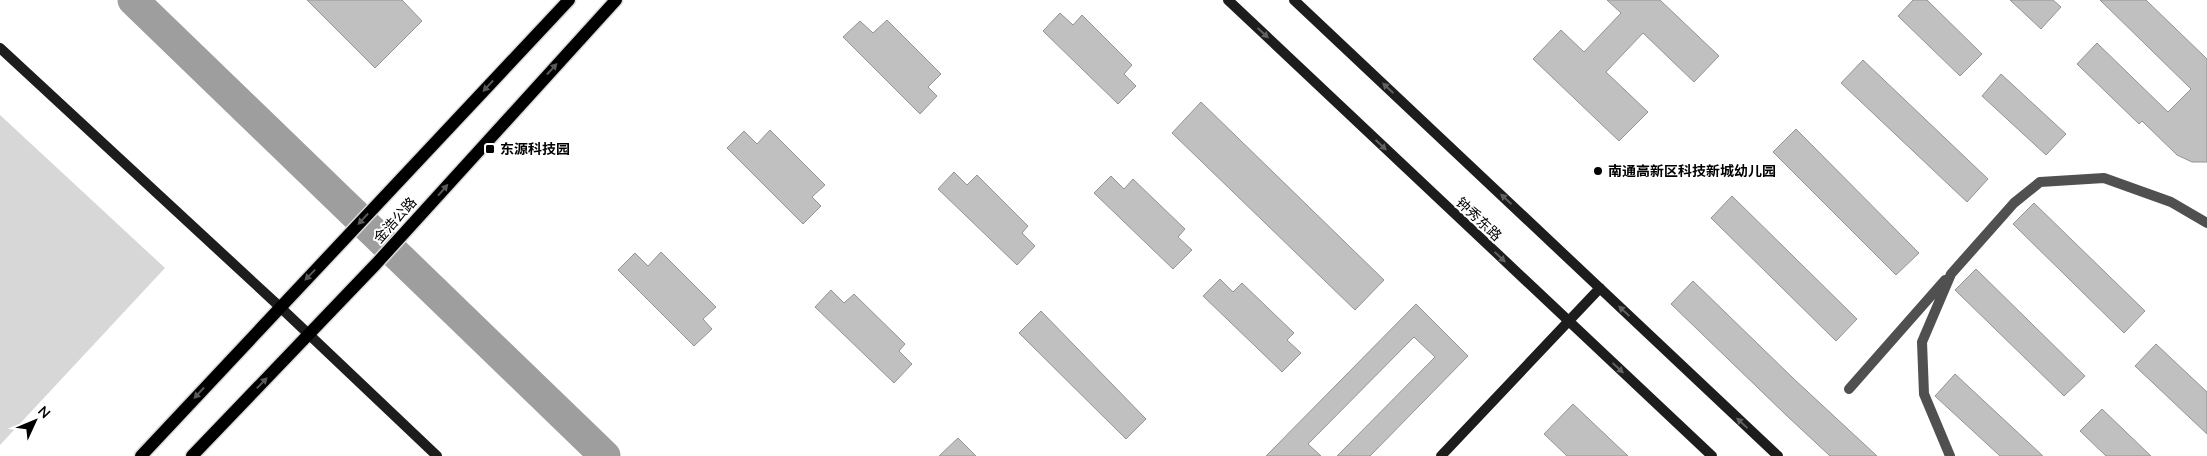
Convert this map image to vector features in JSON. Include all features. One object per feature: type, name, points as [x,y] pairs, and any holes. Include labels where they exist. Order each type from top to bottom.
[{"type":"main road","points":[[141,456],[569,0]]},
{"type":"main road","name":"金浩公路","points":[[192,456],[376,264],[616,0]]},
{"type":"main road","name":"钟秀东路","points":[[1228,0],[1712,456]]},
{"type":"main road","points":[[1294,0],[1778,456]]},
{"type":"main road","points":[[0,48],[280,307],[437,456]]},
{"type":"main road","points":[[1442,456],[1600,288]]},
{"type":"lane","points":[[1849,389],[2014,203],[2040,182],[2104,178],[2171,202],[2207,223]]},
{"type":"lane","points":[[1950,456],[1924,394],[1922,342],[1951,274]]},
{"type":"shaded area","points":[[0,115],[165,268],[0,445]]},
{"type":"building","points":[[307,0],[402,0],[422,21],[375,68]]},
{"type":"building","points":[[1607,0],[1660,0],[1719,56],[1694,82],[1643,33],[1606,72],[1648,112],[1619,141],[1533,59],[1561,30],[1584,52],[1621,13]]},
{"type":"building","points":[[1913,0],[1927,0],[1982,54],[1960,76],[1898,16]]},
{"type":"building","points":[[2010,0],[2053,0],[2061,7],[2041,29]]},
{"type":"building","points":[[2100,0],[2146,0],[2207,59],[2207,162],[2192,162],[2177,155],[2142,121],[2139,124],[2077,64],[2097,43],[2168,112],[2191,89]]},
{"type":"building","points":[[1060,13],[1073,25],[1082,15],[1132,65],[1124,74],[1136,86],[1118,104],[1043,31]]},
{"type":"building","points":[[887,20],[941,74],[928,87],[937,96],[920,114],[843,37],[860,21],[873,33]]},
{"type":"building","points":[[1863,60],[1988,179],[1967,202],[1841,83]]},
{"type":"building","points":[[2001,74],[2066,134],[2046,155],[1982,96]]},
{"type":"building","points":[[1201,102],[1384,280],[1355,310],[1172,133]]},
{"type":"building","points":[[1796,129],[1919,253],[1896,275],[1773,152]]},
{"type":"building","points":[[770,130],[825,185],[812,197],[821,206],[803,224],[727,148],[744,131],[757,144]]},
{"type":"building","points":[[954,172],[967,185],[977,175],[1028,226],[1022,233],[1035,246],[1017,265],[938,189]]},
{"type":"building","points":[[1111,176],[1124,189],[1133,179],[1185,229],[1178,237],[1192,250],[1173,269],[1094,193]]},
{"type":"building","points":[[1732,196],[1857,319],[1836,341],[1711,218]]},
{"type":"building","points":[[2034,203],[2145,311],[2124,333],[2013,224]]},
{"type":"building","points":[[661,252],[716,307],[703,319],[712,329],[694,346],[618,270],[635,253],[648,266]]},
{"type":"building","points":[[1976,269],[2085,376],[2064,396],[1955,290]]},
{"type":"building","points":[[1220,279],[1233,292],[1242,283],[1294,333],[1287,340],[1301,353],[1282,372],[1203,296]]},
{"type":"building","points":[[1693,281],[1877,456],[1830,456],[1786,415],[1671,304]]},
{"type":"building","points":[[831,290],[844,303],[854,294],[905,344],[899,351],[912,364],[894,383],[815,307]]},
{"type":"building","points":[[1416,304],[1468,356],[1370,456],[1337,456],[1435,357],[1414,337],[1308,444],[1321,456],[1266,456]]},
{"type":"building","points":[[1041,311],[1146,419],[1126,439],[1019,333]]},
{"type":"building","points":[[2156,344],[2207,392],[2207,434],[2135,366]]},
{"type":"building","points":[[1955,374],[2043,456],[2000,456],[1935,396]]},
{"type":"building","points":[[1573,404],[1628,456],[1567,456],[1544,434]]},
{"type":"building","points":[[2102,409],[2151,456],[2106,456],[2080,431]]},
{"type":"building","points":[[958,438],[976,456],[939,456]]},
{"type":"waterway","points":[[133,0],[605,456]]},
{"type":"place","name":"东源科技园","points":[[490,149]]},
{"type":"place","name":"南通高新区科技新城幼儿园","points":[[1598,171]]}]
